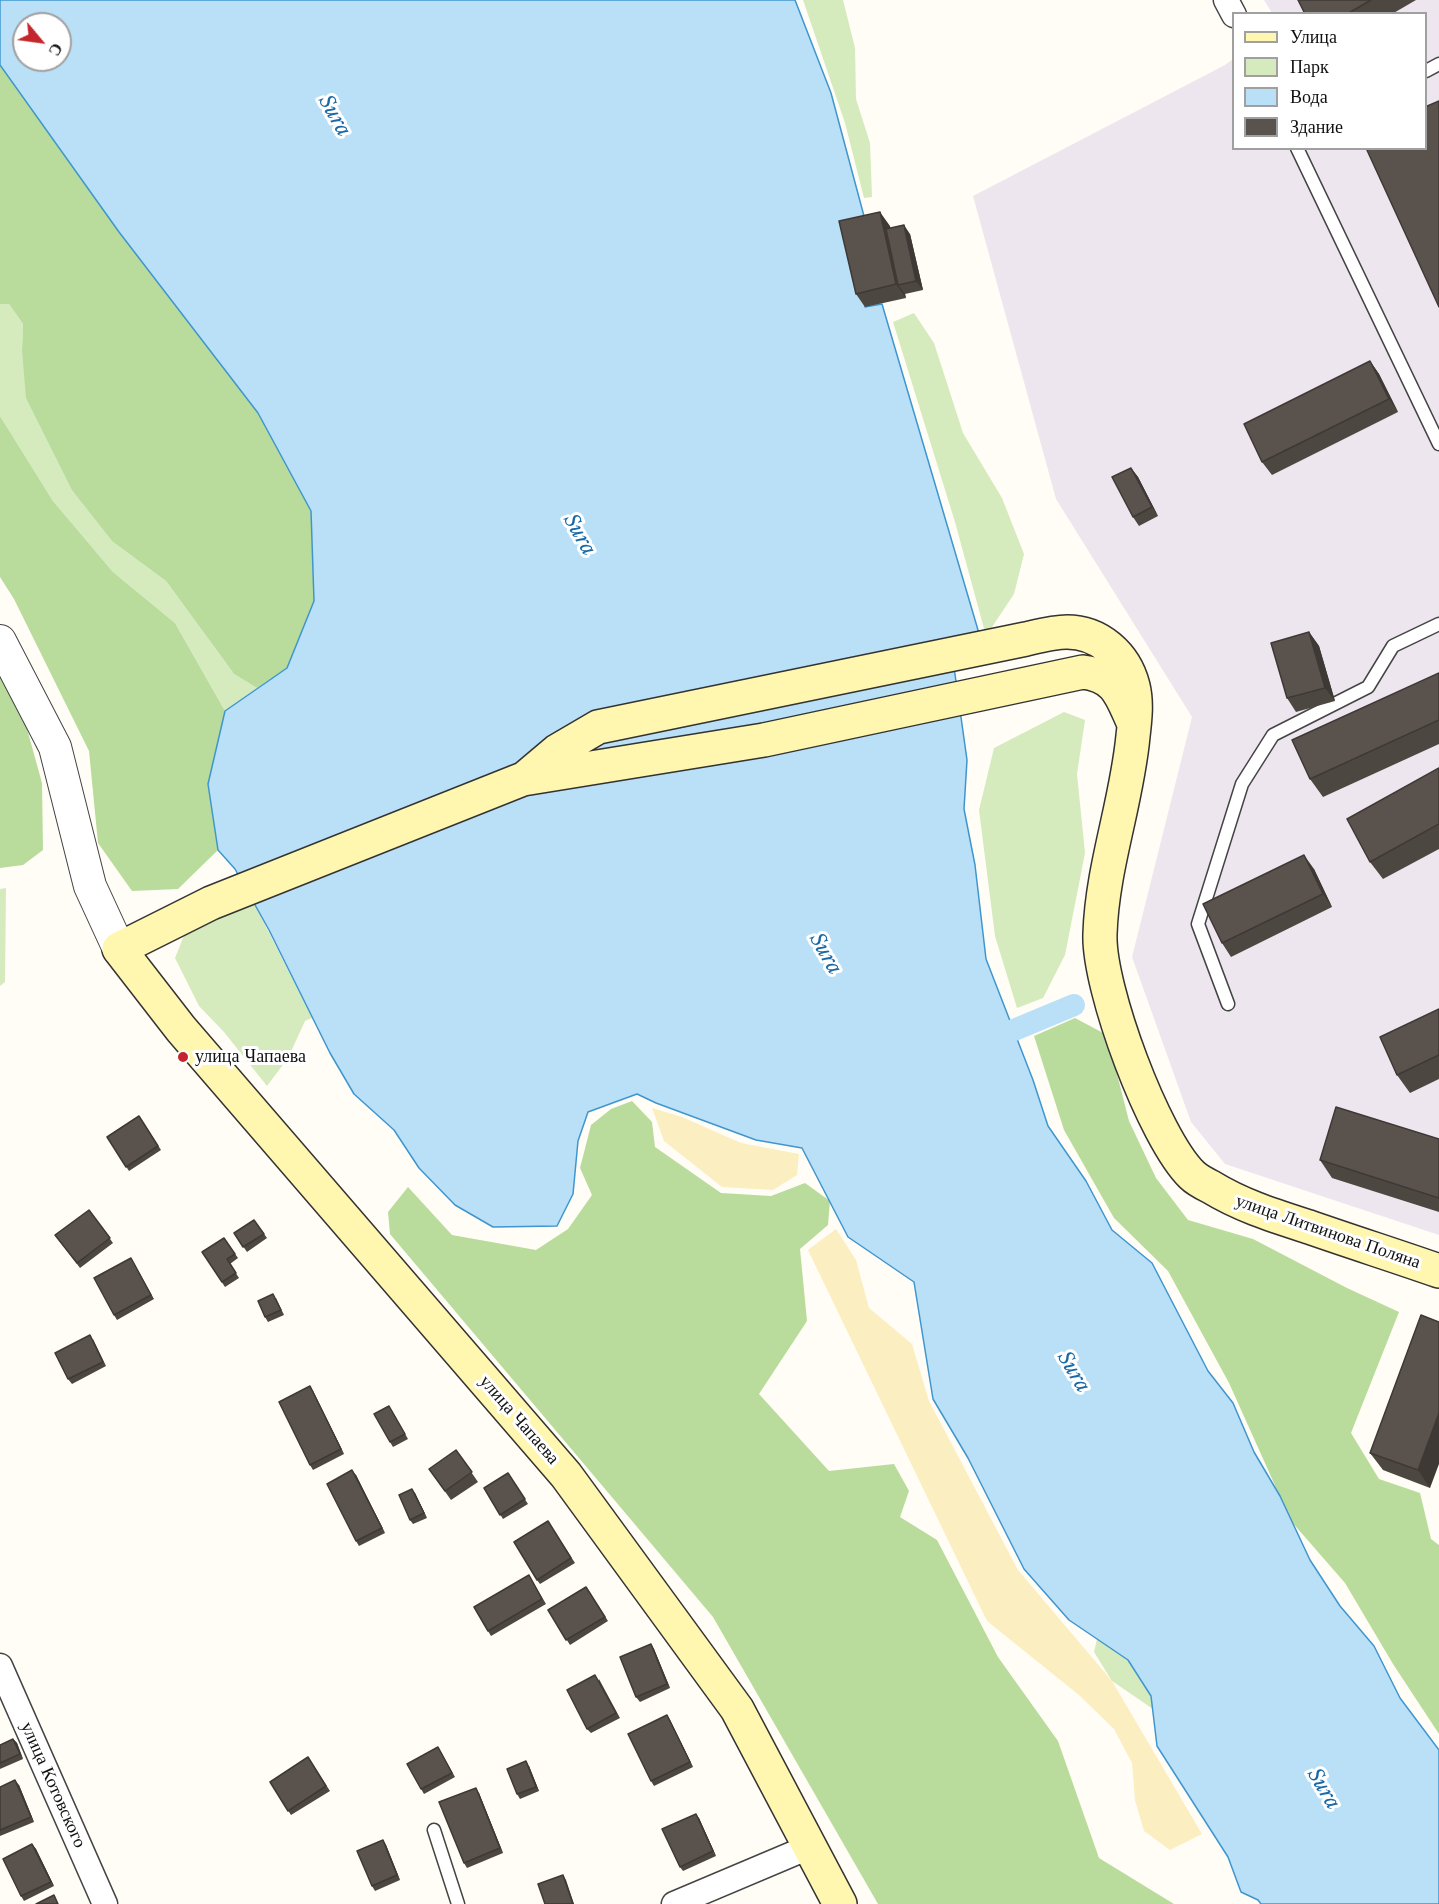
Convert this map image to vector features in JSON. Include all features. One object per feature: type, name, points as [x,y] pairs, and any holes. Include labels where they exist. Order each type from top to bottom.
[{"type":"main road","name":"улица Литвинова Поляна","points":[[523,779],[556,751],[598,727],[1066,632],[1083,634],[1098,640],[1113,650],[1125,665],[1133,686],[1136,705],[1131,758],[1104,892],[1100,935],[1102,960],[1108,990],[1129,1056],[1173,1151],[1193,1176],[1226,1196],[1263,1212],[1439,1271]]},
{"type":"main road","points":[[119,949],[211,903],[523,779],[764,740],[1083,672],[1098,674],[1109,680],[1120,693],[1134,724]]},
{"type":"main road","name":"улица Чапаева","points":[[119,949],[181,1029],[566,1475],[737,1709],[840,1904]]},
{"type":"street","name":"улица Чапаева","points":[[0,641],[55,747],[90,886],[119,949]]},
{"type":"street","name":"улица Котовского","points":[[0,1666],[105,1904]]},
{"type":"street","points":[[674,1904],[810,1847]]},
{"type":"lane","points":[[1298,150],[1439,444]]},
{"type":"lane","points":[[1228,1004],[1198,924],[1242,784],[1273,735],[1368,687],[1393,646],[1439,624]]},
{"type":"lane","points":[[434,1830],[458,1904]]},
{"type":"shaded area","points":[[1264,0],[1439,0],[1439,1235],[1225,1164],[1191,1122],[1132,957],[1192,717],[1056,499],[973,196],[1232,60],[1232,150],[1427,150],[1427,12],[1271,12]]},
{"type":"green space","points":[[803,0],[843,0],[855,48],[856,99],[870,143],[872,197],[864,198],[845,123]]},
{"type":"green space","points":[[0,65],[119,232],[258,413],[311,511],[314,601],[287,668],[257,688],[234,674],[166,581],[113,542],[72,490],[26,398],[22,350],[23,324],[9,304],[0,304]]},
{"type":"green space","points":[[0,283],[9,304],[23,324],[22,350],[113,542],[166,581],[234,674],[257,688],[225,711],[175,623],[113,572],[53,501],[0,416]]},
{"type":"green space","points":[[914,313],[934,343],[963,433],[1002,498],[1024,554],[1014,594],[986,636],[955,522],[893,322]]},
{"type":"green space","points":[[0,416],[53,501],[113,572],[175,623],[225,711],[208,784],[218,850],[178,889],[132,891],[98,843],[89,751],[14,599],[0,577]]},
{"type":"green space","points":[[0,660],[14,682],[42,783],[43,850],[23,865],[0,868]]},
{"type":"green space","points":[[1064,712],[1085,720],[1077,774],[1085,853],[1065,955],[1043,998],[1017,1008],[995,936],[979,810],[994,748]]},
{"type":"green space","points":[[6,888],[5,982],[0,986],[0,889]]},
{"type":"green space","points":[[253,901],[312,1018],[305,1021],[288,1058],[267,1086],[224,1032],[199,1006],[175,958],[185,933]]},
{"type":"green space","points":[[1075,1018],[1107,1035],[1129,1121],[1156,1178],[1188,1220],[1253,1239],[1399,1312],[1351,1433],[1379,1479],[1420,1493],[1431,1539],[1439,1545],[1439,1734],[1393,1664],[1345,1583],[1291,1521],[1229,1383],[1168,1271],[1114,1218],[1064,1130],[1034,1036]]},
{"type":"green space","points":[[632,1101],[652,1122],[655,1147],[721,1193],[771,1196],[805,1183],[830,1201],[828,1225],[800,1249],[807,1321],[759,1394],[829,1471],[894,1464],[909,1491],[900,1517],[937,1540],[998,1657],[1058,1741],[1099,1858],[1174,1904],[878,1904],[713,1617],[390,1234],[388,1212],[408,1187],[452,1235],[536,1250],[568,1229],[592,1195],[580,1168],[591,1125],[611,1109]]},
{"type":"green space","points":[[1097,1639],[1127,1659],[1151,1696],[1153,1709],[1112,1681],[1094,1652]]},
{"type":"sand","points":[[652,1108],[682,1117],[741,1143],[799,1154],[797,1175],[773,1190],[722,1187],[664,1141]]},
{"type":"sand","points":[[836,1229],[856,1260],[869,1308],[912,1344],[929,1401],[1018,1570],[1112,1681],[1202,1834],[1170,1850],[1144,1831],[1135,1800],[1132,1763],[1114,1729],[1079,1695],[987,1621],[808,1250]]},
{"type":"water","name":"Sura","points":[[0,0],[795,0],[831,93],[868,231],[865,307],[882,304],[983,647],[952,653],[967,760],[964,809],[975,865],[986,959],[1033,1080],[1048,1126],[1086,1181],[1112,1230],[1152,1263],[1208,1371],[1233,1403],[1254,1452],[1280,1496],[1310,1560],[1340,1606],[1374,1646],[1400,1698],[1439,1750],[1439,1904],[1261,1904],[1258,1900],[1241,1892],[1228,1857],[1157,1746],[1151,1696],[1128,1660],[1069,1620],[1024,1569],[968,1458],[933,1399],[914,1282],[848,1237],[802,1148],[756,1140],[637,1094],[588,1112],[578,1141],[573,1194],[557,1226],[493,1227],[455,1205],[419,1168],[394,1130],[354,1094],[330,1053],[269,930],[235,869],[218,850],[208,784],[225,711],[287,668],[314,601],[311,511],[258,413],[119,232],[0,65]]},
{"type":"building","points":[[1298,0],[1371,0],[1350,12],[1304,12]]},
{"type":"building","points":[[1439,101],[1439,307],[1367,150],[1427,150],[1427,106]]},
{"type":"building","points":[[880,212],[896,284],[856,294],[839,221]]},
{"type":"building","points":[[904,225],[916,281],[898,285],[886,229]]},
{"type":"building","points":[[1370,361],[1389,399],[1262,462],[1244,424]]},
{"type":"building","points":[[1131,468],[1152,507],[1133,517],[1112,477]]},
{"type":"building","points":[[1309,632],[1325,688],[1287,698],[1271,643]]},
{"type":"building","points":[[1439,673],[1439,720],[1310,779],[1292,740]]},
{"type":"building","points":[[1439,768],[1439,824],[1370,862],[1347,819]]},
{"type":"building","points":[[1304,855],[1323,894],[1222,943],[1203,904]]},
{"type":"building","points":[[1439,1009],[1439,1055],[1397,1075],[1380,1037]]},
{"type":"building","points":[[1336,1107],[1439,1139],[1439,1198],[1320,1160]]},
{"type":"building","points":[[139,1116],[158,1146],[126,1167],[107,1137]]},
{"type":"building","points":[[89,1210],[110,1238],[77,1263],[55,1235]]},
{"type":"building","points":[[254,1220],[264,1234],[243,1247],[234,1233]]},
{"type":"building","points":[[224,1238],[235,1254],[227,1259],[236,1273],[222,1282],[202,1252]]},
{"type":"building","points":[[131,1258],[151,1295],[114,1315],[94,1278]]},
{"type":"building","points":[[273,1294],[281,1310],[265,1317],[258,1301]]},
{"type":"building","points":[[1421,1315],[1439,1322],[1439,1413],[1418,1470],[1370,1453]]},
{"type":"building","points":[[90,1335],[103,1362],[68,1379],[55,1353]]},
{"type":"building","points":[[310,1386],[341,1449],[310,1465],[279,1402]]},
{"type":"building","points":[[389,1406],[405,1434],[390,1442],[374,1414]]},
{"type":"building","points":[[456,1450],[472,1472],[445,1491],[429,1469]]},
{"type":"building","points":[[352,1470],[382,1528],[356,1541],[327,1484]]},
{"type":"building","points":[[508,1473],[525,1499],[500,1515],[484,1488]]},
{"type":"building","points":[[412,1489],[424,1513],[410,1520],[399,1495]]},
{"type":"building","points":[[548,1521],[571,1558],[537,1580],[514,1542]]},
{"type":"building","points":[[529,1575],[542,1599],[488,1631],[474,1607]]},
{"type":"building","points":[[586,1587],[605,1617],[566,1640],[548,1610]]},
{"type":"building","points":[[651,1644],[667,1684],[636,1697],[620,1657]]},
{"type":"building","points":[[595,1675],[616,1713],[587,1729],[567,1690]]},
{"type":"building","points":[[667,1715],[690,1762],[651,1781],[628,1734]]},
{"type":"building","points":[[13,1739],[20,1754],[0,1763],[0,1745]]},
{"type":"building","points":[[438,1747],[452,1773],[421,1789],[407,1764]]},
{"type":"building","points":[[308,1757],[326,1786],[288,1811],[270,1782]]},
{"type":"building","points":[[526,1761],[536,1787],[517,1794],[507,1769]]},
{"type":"building","points":[[15,1780],[31,1817],[0,1830],[0,1787]]},
{"type":"building","points":[[476,1788],[500,1848],[464,1863],[439,1802]]},
{"type":"building","points":[[696,1814],[713,1851],[680,1867],[662,1829]]},
{"type":"building","points":[[383,1840],[397,1875],[372,1886],[357,1851]]},
{"type":"building","points":[[32,1844],[51,1882],[21,1896],[3,1859]]},
{"type":"building","points":[[563,1875],[573,1904],[545,1904],[538,1884]]},
{"type":"building","points":[[54,1895],[58,1904],[36,1904]]},
{"type":"waterway","points":[[1014,1030],[1074,1005]]},
{"type":"place","name":"улица Чапаева","points":[[183,1057]]}]
